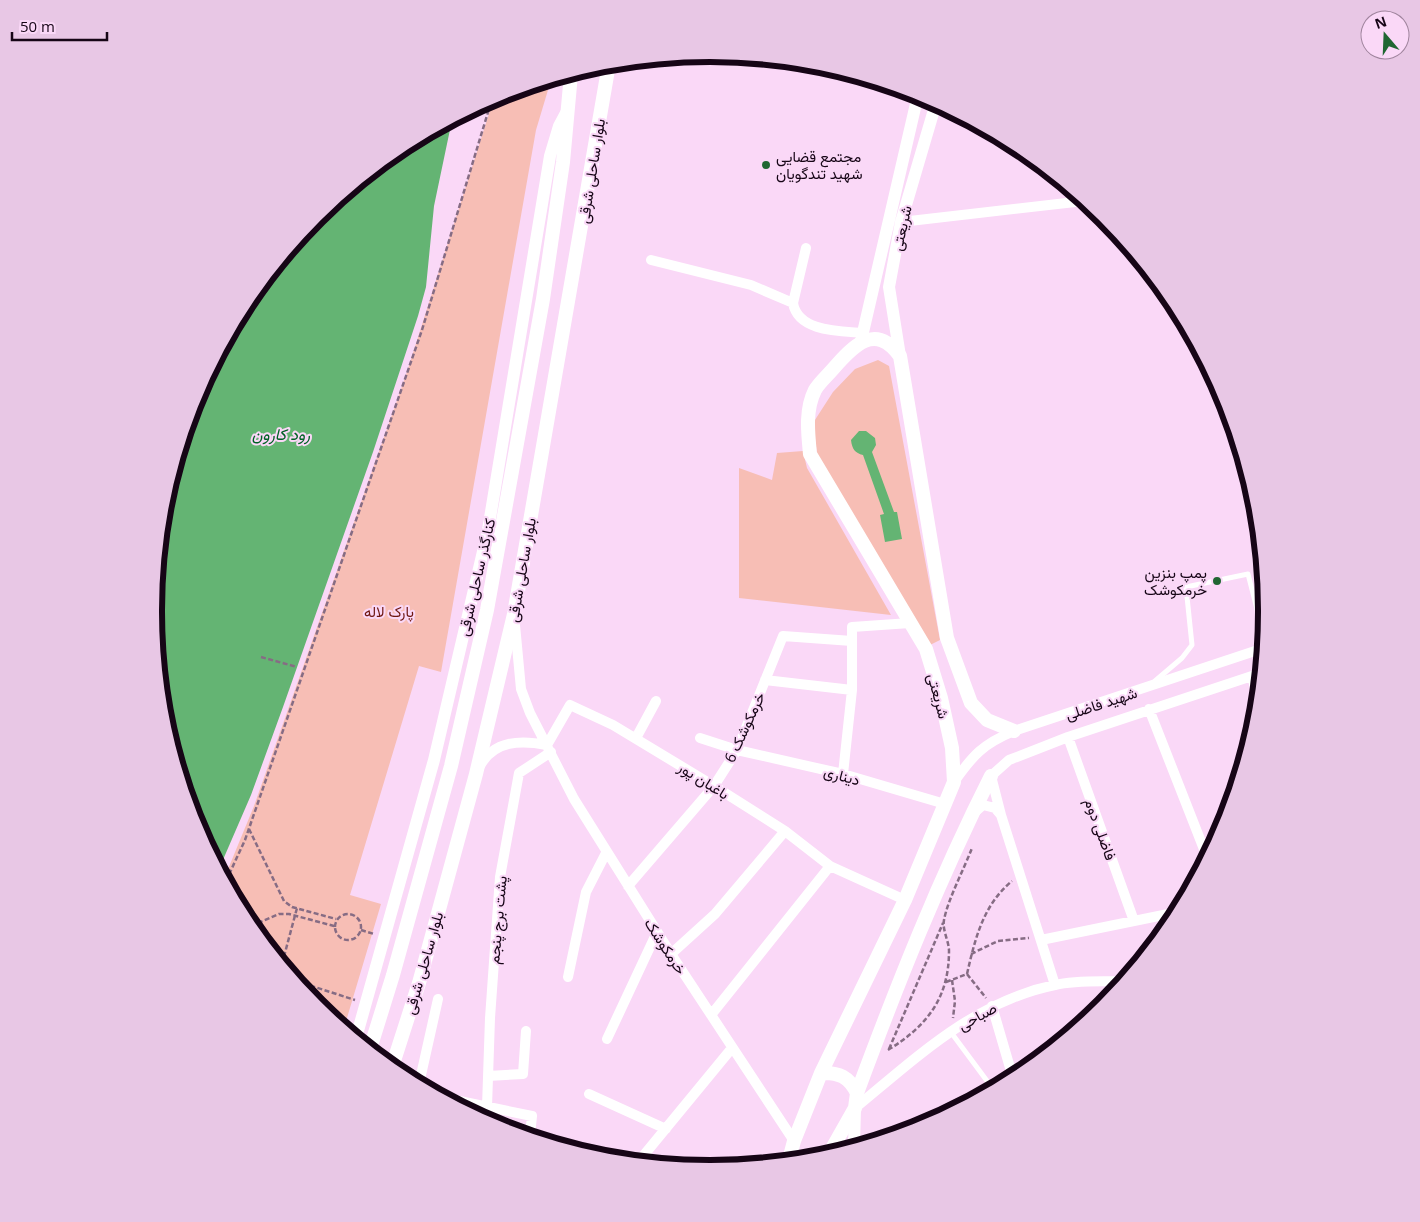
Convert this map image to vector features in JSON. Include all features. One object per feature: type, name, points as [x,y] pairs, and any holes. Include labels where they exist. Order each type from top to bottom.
[{"type":"main road","name":"بلوار ساحلی شرقی","points":[[395,1060],[419,983],[476,774],[514,614],[608,72]]},
{"type":"main road","name":"بلوار ساحلی شرقی","points":[[372,1043],[451,766],[487,610],[543,299],[563,162],[570,80]]},
{"type":"main road","points":[[569,92],[574,80]]},
{"type":"main road","points":[[862,337],[883,341],[893,347],[900,356]]},
{"type":"main road","name":"شریعتی","points":[[793,1153],[821,1073],[906,900],[954,782],[952,748],[941,698],[926,649],[810,454],[806,422],[815,390],[862,337]]},
{"type":"main road","name":"شریعتی","points":[[900,356],[947,638],[972,704],[987,720],[1014,731]]},
{"type":"main road","points":[[834,1145],[855,1108],[857,1094],[905,965],[971,816],[991,776]]},
{"type":"main road","points":[[821,1073],[832,1072],[843,1076],[852,1083],[857,1094]]},
{"type":"street","name":"شریعتی","points":[[862,337],[916,103]]},
{"type":"street","name":"شریعتی","points":[[900,356],[890,287],[901,222],[934,110]]},
{"type":"street","name":"کنارگذر ساحلی شرقی","points":[[358,1031],[434,760],[488,530],[550,156],[559,126],[567,111]]},
{"type":"street","points":[[901,222],[1075,202]]},
{"type":"street","points":[[806,248],[793,303],[795,311],[808,323],[862,337]]},
{"type":"street","points":[[651,260],[751,285],[793,303]]},
{"type":"street","name":"خرمکوشک","points":[[514,614],[521,689],[530,713],[574,799],[606,853],[732,1048],[793,1153]]},
{"type":"street","points":[[843,774],[852,690],[852,628],[910,623]]},
{"type":"street","name":"خرمکوشک 6","points":[[628,886],[714,786],[737,750],[783,636],[852,641]]},
{"type":"street","name":"شهید فاضلی","points":[[954,782],[970,760],[991,741],[1014,731],[1146,689],[1257,651]]},
{"type":"street","name":"شهید فاضلی","points":[[991,776],[1009,760],[1068,737],[1255,675]]},
{"type":"street","points":[[453,676],[471,682]]},
{"type":"street","points":[[765,680],[852,690]]},
{"type":"street","points":[[636,738],[656,701]]},
{"type":"street","name":"باغبان پور","points":[[549,749],[570,705],[636,738],[714,786],[785,831],[830,866],[906,900]]},
{"type":"street","points":[[1149,709],[1204,850]]},
{"type":"street","name":"فاضلی دوم","points":[[1068,737],[1134,921]]},
{"type":"street","name":"دیناری","points":[[700,738],[737,750],[843,774],[945,804]]},
{"type":"street","points":[[476,774],[484,758],[498,747],[515,741],[549,749]]},
{"type":"street","name":"پشت برج پنجم","points":[[487,1107],[500,877],[519,773],[549,749]]},
{"type":"street","points":[[991,776],[1001,815],[1021,873],[1055,985]]},
{"type":"street","points":[[971,816],[983,805],[995,808],[1001,815]]},
{"type":"street","points":[[671,954],[715,914],[785,831]]},
{"type":"street","points":[[568,977],[586,892],[606,853]]},
{"type":"street","points":[[711,1014],[830,866]]},
{"type":"street","points":[[1041,940],[1167,914]]},
{"type":"street","points":[[607,1039],[658,932]]},
{"type":"street","name":"صباحی","points":[[855,1108],[950,1031],[992,1006],[1055,985],[1114,982]]},
{"type":"street","points":[[421,1077],[438,999]]},
{"type":"street","points":[[992,1006],[1010,1070]]},
{"type":"street","points":[[488,1076],[523,1074],[526,1031]]},
{"type":"street","points":[[644,1155],[732,1048]]},
{"type":"street","points":[[589,1094],[666,1129]]},
{"type":"street","points":[[466,1103],[532,1116],[531,1129]]},
{"type":"street","points":[[854,1140],[855,1108]]},
{"type":"lane","points":[[1146,689],[1182,658],[1192,645],[1186,587],[1248,574],[1258,613]]},
{"type":"lane","points":[[950,1031],[989,1083]]},
{"type":"path","points":[[229,874],[249,828],[422,330],[489,109]]},
{"type":"path","points":[[261,657],[297,667]]},
{"type":"path","points":[[249,828],[284,901],[297,908],[336,919]]},
{"type":"path","points":[[889,1049],[944,922],[975,841]]},
{"type":"path","points":[[992,1006],[967,974],[971,954],[980,923],[989,908],[1007,885],[1021,873]]},
{"type":"path","points":[[284,956],[297,908]]},
{"type":"path","points":[[350,913],[357,916],[361,923],[361,930],[357,937],[349,940],[341,939],[336,934],[334,926],[336,919],[343,914],[350,913]]},
{"type":"path","points":[[259,923],[279,914],[334,926]]},
{"type":"path","points":[[869,1061],[910,1036],[928,1019],[946,982],[949,969],[949,948],[944,922]]},
{"type":"path","points":[[971,954],[991,944],[1012,938],[1041,940]]},
{"type":"path","points":[[946,982],[967,974]]},
{"type":"path","points":[[950,1031],[956,1001],[952,980]]},
{"type":"path","points":[[309,985],[366,1003]]},
{"type":"green space","name":"پارک لاله","points":[[549,87],[536,130],[441,672],[419,666],[350,895],[381,904],[346,1021],[322,999],[275,945],[254,916],[227,871],[254,806],[406,375],[491,108]]},
{"type":"green space","points":[[878,360],[889,366],[940,640],[930,645],[817,454],[813,423],[833,392],[855,369]]},
{"type":"green space","points":[[803,451],[807,468],[891,615],[739,598],[739,468],[772,480],[777,453]]},
{"type":"water","name":"رود کارون","points":[[450,128],[434,206],[426,287],[418,316],[373,452],[251,795],[222,862],[203,821],[180,753],[166,683],[162,611],[163,575],[166,539],[180,469],[203,401],[218,368],[254,306],[275,277],[322,223],[348,199],[405,155]]},
{"type":"water","points":[[859,431],[866,431],[875,438],[876,445],[872,452],[894,512],[897,512],[902,539],[885,542],[880,515],[884,514],[863,455],[856,452],[851,443],[851,440]]},
{"type":"place","name":"مجتمع قضایی شهید تندگویان","points":[[766,165]]},
{"type":"place","name":"پمپ بنزین خرمکوشک","points":[[1217,581]]}]
